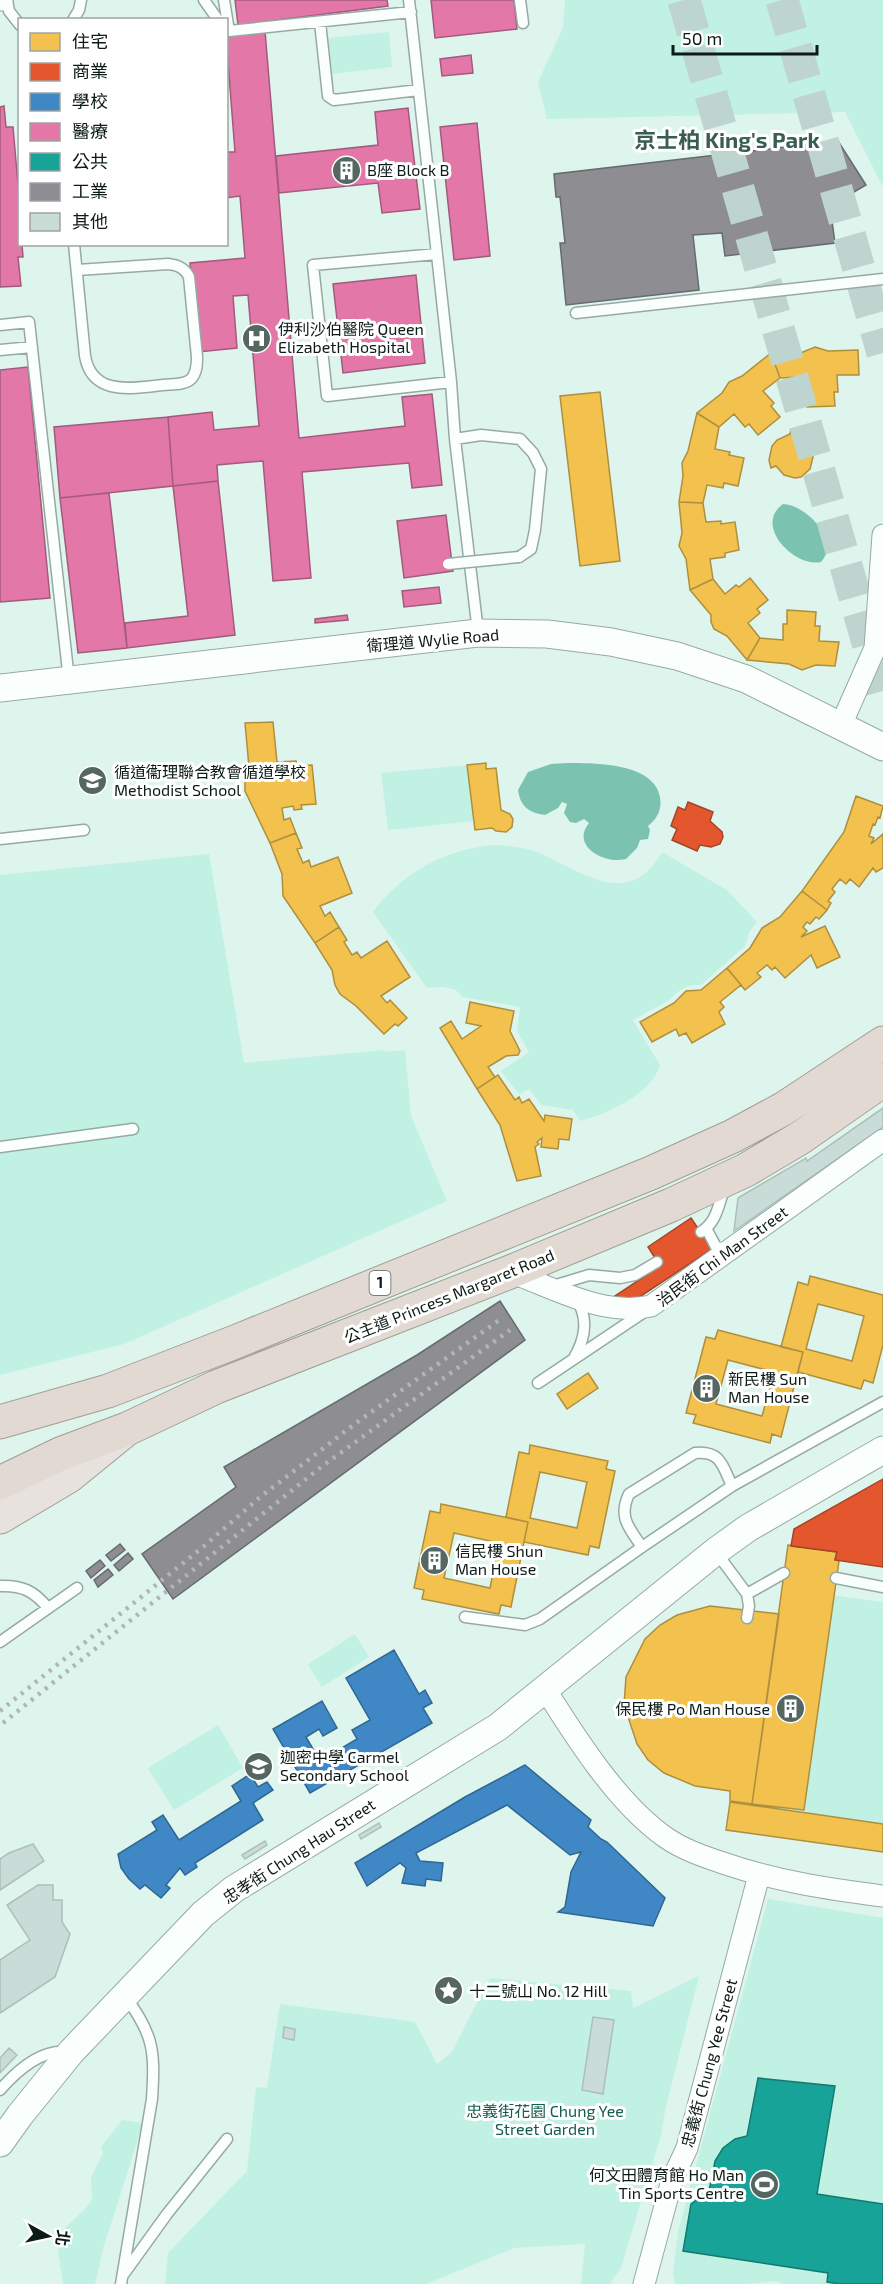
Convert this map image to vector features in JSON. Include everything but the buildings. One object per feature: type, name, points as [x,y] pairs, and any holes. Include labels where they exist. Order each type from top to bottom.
[{"type":"highway","name":"1","points":[[0,1422],[108,1391],[235,1342],[651,1173],[733,1136],[783,1109],[883,1043]]},
{"type":"highway","name":"公主道 Princess Margaret Road","points":[[0,1483],[60,1454],[127,1429],[216,1387],[510,1272],[671,1205],[728,1178],[800,1138],[883,1080]]},
{"type":"highway","points":[[0,1465],[60,1454]]},
{"type":"main road","points":[[0,1517],[69,1476],[127,1429]]},
{"type":"street","points":[[841,725],[875,648],[883,535]]},
{"type":"street","name":"衛理道 Wylie Road","points":[[0,688],[478,633],[558,635],[611,642],[677,656],[747,679],[883,747]]},
{"type":"street","name":"治民街 Chi Man Street","points":[[510,1272],[575,1297],[618,1309],[636,1310],[651,1306],[883,1140]]},
{"type":"street","name":"忠孝街 Chung Hau Street","points":[[0,2143],[71,2052],[203,1914],[234,1889],[498,1726],[716,1551],[748,1528],[883,1450]]},
{"type":"street","points":[[545,1689],[614,1787],[651,1826],[689,1851],[759,1875],[821,1888],[883,1896]]},
{"type":"street","name":"忠義街 Chung Yee Street","points":[[644,2284],[672,2180],[687,2148],[759,1875]]},
{"type":"lane","points":[[7,0],[9,11],[18,22]]},
{"type":"lane","points":[[74,18],[81,0]]},
{"type":"lane","points":[[204,0],[217,18]]},
{"type":"lane","points":[[224,0],[226,18]]},
{"type":"lane","points":[[409,0],[451,382],[455,439],[478,633]]},
{"type":"lane","points":[[520,0],[523,23]]},
{"type":"lane","points":[[228,31],[411,12]]},
{"type":"lane","points":[[320,22],[328,96],[334,100],[419,90]]},
{"type":"lane","points":[[74,246],[85,356],[87,367],[93,376],[108,386],[131,388],[183,383],[192,378],[197,366],[197,357],[189,278],[186,271],[168,264],[77,270]]},
{"type":"lane","points":[[437,254],[313,266],[327,396],[451,382]]},
{"type":"lane","points":[[576,313],[883,279]]},
{"type":"lane","points":[[0,325],[29,322],[69,681]]},
{"type":"lane","points":[[0,350],[32,347]]},
{"type":"lane","points":[[448,564],[519,557],[531,549],[541,469],[533,453],[520,440],[481,435],[455,439]]},
{"type":"lane","points":[[0,839],[84,830]]},
{"type":"lane","points":[[0,1147],[133,1129]]},
{"type":"lane","points":[[728,1178],[716,1217],[703,1230],[716,1247],[731,1248]]},
{"type":"lane","points":[[551,1287],[590,1275],[620,1278],[635,1275],[657,1262]]},
{"type":"lane","points":[[572,1361],[584,1337],[585,1322],[582,1309],[575,1297]]},
{"type":"lane","points":[[538,1383],[651,1306]]},
{"type":"lane","points":[[465,1617],[525,1625],[540,1619],[732,1486],[883,1402]]},
{"type":"lane","points":[[642,1547],[623,1514],[624,1504],[629,1494],[695,1453],[704,1452],[719,1459],[732,1486]]},
{"type":"lane","points":[[716,1551],[747,1594],[749,1606],[747,1618]]},
{"type":"lane","points":[[747,1594],[784,1573]]},
{"type":"lane","points":[[836,1578],[883,1587]]},
{"type":"lane","points":[[0,1586],[29,1589],[48,1608]]},
{"type":"lane","points":[[0,1642],[76,1588]]},
{"type":"lane","points":[[122,2280],[152,2099],[154,2070],[151,2043],[144,2021],[125,1995]]},
{"type":"lane","points":[[0,2090],[27,2065],[57,2051],[71,2052]]},
{"type":"lane","points":[[122,2280],[167,2214],[227,2139]]},
{"type":"green space","points":[[565,0],[883,0],[883,187],[845,112],[547,119],[538,82],[563,28]]},
{"type":"green space","points":[[389,32],[392,67],[332,74],[328,38]]},
{"type":"green space","points":[[467,765],[474,821],[388,830],[381,773]]},
{"type":"green space","points":[[494,845],[534,851],[589,877],[605,882],[621,883],[635,879],[649,870],[662,852],[727,890],[757,922],[750,931],[745,946],[701,985],[685,987],[667,1001],[633,1020],[660,1065],[648,1085],[615,1108],[580,1121],[573,1110],[541,1105],[529,1089],[519,1094],[501,1071],[529,1052],[517,1031],[520,1007],[463,997],[456,990],[443,987],[427,988],[373,912],[397,886],[426,865],[458,852]]},
{"type":"green space","points":[[209,854],[244,1063],[405,1050],[411,1116],[447,1201],[124,1344],[0,1375],[0,875]]},
{"type":"green space","points":[[788,1589],[883,1602],[883,1829],[758,1814]]},
{"type":"green space","points":[[355,1634],[369,1657],[322,1687],[308,1664]]},
{"type":"green space","points":[[218,1725],[243,1768],[174,1810],[148,1768]]},
{"type":"green space","points":[[768,1899],[883,1918],[883,2284],[783,2284],[776,2281],[746,2284],[675,2284],[673,2274],[678,2232]]},
{"type":"green space","name":"忠義街花園 Chung Yee Street Garden","points":[[699,1976],[661,2135],[621,2268],[610,2284],[581,2284],[585,2244],[514,2248],[426,2284],[165,2284],[168,2253],[247,2171],[256,2087],[267,2088],[280,2004],[415,2022],[437,2064],[451,2053],[490,1978],[631,1991],[633,2008]]},
{"type":"green space","points":[[122,2120],[143,2123],[104,2246],[95,2284],[63,2284],[58,2250],[64,2229],[92,2199],[91,2178],[103,2153],[101,2147]]},
{"type":"shaded area","points":[[783,504],[791,505],[807,514],[821,529],[827,546],[826,554],[821,562],[810,562],[799,558],[781,543],[772,523],[775,513]]},
{"type":"shaded area","points":[[551,764],[622,767],[647,777],[655,786],[660,797],[660,805],[654,820],[648,826],[650,830],[648,839],[640,840],[637,848],[626,859],[609,859],[592,852],[584,839],[584,831],[589,823],[584,819],[576,823],[570,822],[564,813],[567,804],[562,802],[558,808],[545,815],[526,808],[523,804],[518,790],[528,772]]},
{"type":"tunnel","points":[[684,0],[883,695]]},
{"type":"tunnel","points":[[782,0],[883,353]]},
{"type":"railway","points":[[0,1711],[203,1547],[259,1498],[356,1423],[502,1318]]},
{"type":"railway","points":[[3,1723],[321,1467],[510,1330]]},
{"type":"place","name":"B座 Block B","points":[[346,170]]},
{"type":"place","name":"伊利沙伯醫院 Queen Elizabeth Hospital","points":[[257,338]]},
{"type":"place","name":"循道衞理聯合教會循道學校 Methodist School","points":[[93,781]]},
{"type":"place","name":"新民樓 Sun Man House","points":[[707,1388]]},
{"type":"place","name":"信民樓 Shun Man House","points":[[434,1560]]},
{"type":"place","name":"保民樓 Po Man House","points":[[791,1709]]},
{"type":"place","name":"迦密中學 Carmel Secondary School","points":[[259,1766]]},
{"type":"place","name":"十二號山 No. 12 Hill","points":[[448,1991]]},
{"type":"place","name":"何文田體育館 Ho Man Tin Sports Centre","points":[[765,2184]]},
{"type":"district","name":"京士柏 King's Park","points":[[727,140]]}]
